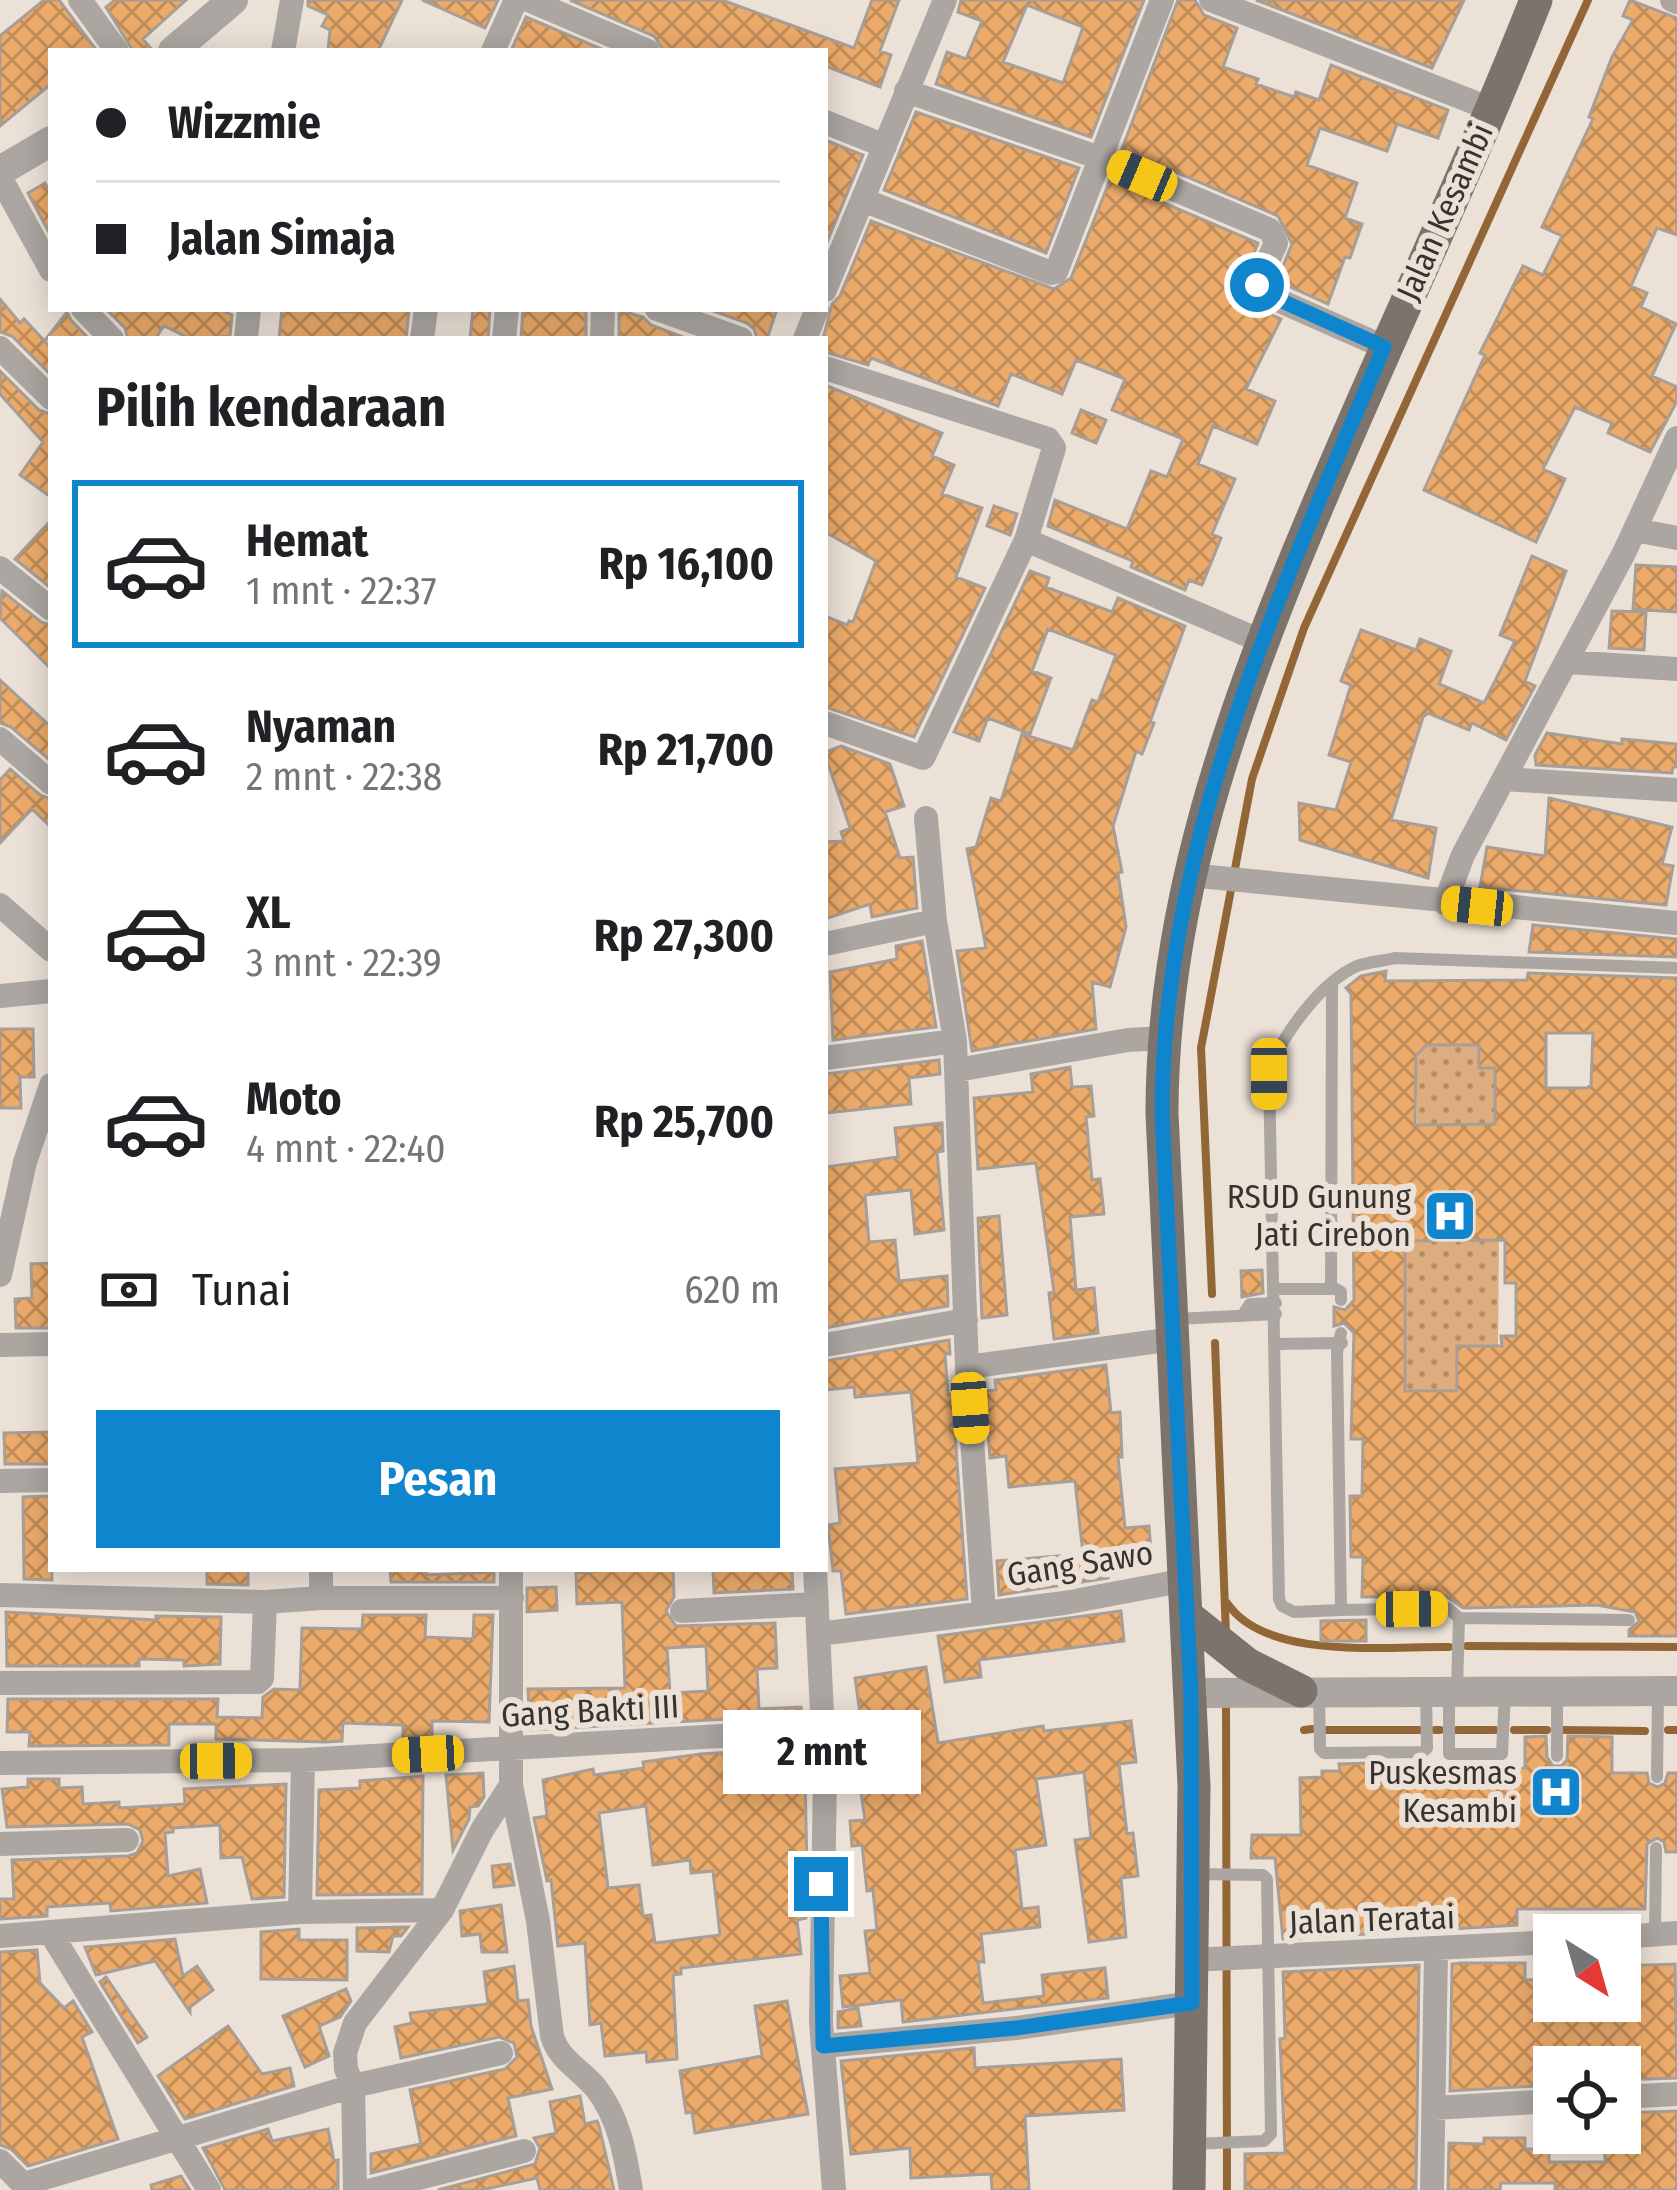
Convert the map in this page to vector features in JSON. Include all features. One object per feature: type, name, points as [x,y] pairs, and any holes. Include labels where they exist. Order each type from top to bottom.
[{"type":"main road","name":"Jalan Kesambi","points":[[1189,2190],[1201,2144],[1192,2003],[1203,1960],[1215,1692],[1208,1633],[1186,1580],[1183,1325],[1162,1114],[1170,978],[1218,879],[1218,768],[1261,641],[1536,0]]},
{"type":"main road","points":[[1208,1633],[1310,1691]]},
{"type":"street","points":[[80,0],[115,48]]},
{"type":"street","points":[[177,48],[233,0]]},
{"type":"street","points":[[284,48],[292,0]]},
{"type":"street","points":[[494,48],[516,0]]},
{"type":"street","points":[[528,0],[641,48]]},
{"type":"street","points":[[828,283],[945,0]]},
{"type":"street","points":[[863,200],[1051,273],[1058,268],[1162,0]]},
{"type":"street","points":[[1211,0],[1491,110]]},
{"type":"street","points":[[906,92],[1100,158],[1270,230],[1276,243],[1257,285],[1262,292],[1384,347]]},
{"type":"street","points":[[828,123],[886,146]]},
{"type":"street","points":[[48,143],[0,174],[48,264]]},
{"type":"street","points":[[86,312],[109,336]]},
{"type":"street","points":[[664,312],[732,336]]},
{"type":"street","points":[[0,348],[48,395]]},
{"type":"street","points":[[828,369],[1052,442],[1054,448],[1026,540],[923,758],[828,724]]},
{"type":"street","points":[[1445,903],[1463,855],[1635,530],[1677,438]]},
{"type":"street","points":[[1635,530],[1677,538]]},
{"type":"street","points":[[1026,540],[1261,641]]},
{"type":"street","points":[[0,568],[48,607]]},
{"type":"street","points":[[1567,662],[1677,669]]},
{"type":"street","points":[[0,739],[48,780]]},
{"type":"street","points":[[1504,779],[1677,790]]},
{"type":"street","points":[[926,818],[934,921],[955,1042],[967,1367],[984,1612]]},
{"type":"street","points":[[1218,879],[1677,923]]},
{"type":"street","points":[[0,905],[48,947]]},
{"type":"street","points":[[828,943],[934,921]]},
{"type":"street","points":[[0,996],[48,991]]},
{"type":"street","points":[[957,1070],[1163,1038]]},
{"type":"street","points":[[828,1058],[955,1042]]},
{"type":"street","points":[[0,1275],[4,1239],[35,1159],[48,1099]]},
{"type":"street","points":[[0,1150],[35,1159]]},
{"type":"street","points":[[828,1344],[966,1320]]},
{"type":"street","points":[[967,1367],[1183,1325]]},
{"type":"street","points":[[0,1345],[48,1344]]},
{"type":"street","points":[[0,1481],[48,1480]]},
{"type":"street","points":[[321,1572],[321,1598]]},
{"type":"street","points":[[511,1572],[511,1785],[538,1921],[552,2036],[556,2051],[599,2092],[614,2117],[625,2148],[631,2190]]},
{"type":"street","points":[[815,1572],[824,1730],[823,2046],[833,2190]]},
{"type":"street","name":"Gang Sawo","points":[[819,1634],[1064,1604],[1186,1580]]},
{"type":"street","points":[[0,1595],[265,1602],[512,1598]]},
{"type":"street","points":[[0,1683],[258,1682],[262,1678],[265,1602]]},
{"type":"street","points":[[682,1611],[817,1604]]},
{"type":"street","points":[[1215,1692],[1667,1691]]},
{"type":"street","name":"Gang Bakti III","points":[[0,1763],[303,1760],[824,1730]]},
{"type":"street","points":[[300,1912],[303,1760]]},
{"type":"street","points":[[355,2190],[352,2086],[345,2053],[355,2023],[442,1910],[482,1830],[511,1785]]},
{"type":"street","points":[[0,1844],[127,1840]]},
{"type":"street","points":[[0,1936],[300,1912],[442,1910]]},
{"type":"street","points":[[50,1932],[209,2190]]},
{"type":"street","name":"Jalan Teratai","points":[[1203,1960],[1533,1944]]},
{"type":"street","points":[[1432,2190],[1436,1951]]},
{"type":"street","points":[[823,2046],[1016,2028],[1192,2003]]},
{"type":"street","points":[[0,2162],[27,2187],[352,2086],[501,2053]]},
{"type":"street","points":[[1641,2096],[1677,2094]]},
{"type":"street","points":[[1434,2108],[1533,2102]]},
{"type":"street","points":[[372,2190],[524,2151]]},
{"type":"lane","points":[[1629,1620],[1459,1618],[1448,1608],[1294,1612],[1282,1606],[1269,1074],[1289,1029],[1357,966],[1395,958],[1677,968]]},
{"type":"lane","points":[[1183,1325],[1242,1316],[1276,1302],[1336,1294],[1332,985]]},
{"type":"lane","points":[[1276,1344],[1341,1338],[1337,1352],[1341,1610]]},
{"type":"lane","points":[[1310,1691],[1324,1753],[1423,1752],[1444,1690],[1459,1618]]},
{"type":"lane","points":[[1444,1690],[1450,1754],[1502,1754],[1505,1690]]},
{"type":"lane","points":[[1557,1690],[1557,1756]]},
{"type":"lane","points":[[1657,1777],[1667,1691]]},
{"type":"lane","points":[[1657,1848],[1666,1934]]},
{"type":"lane","points":[[1201,2144],[1264,2141],[1271,2134],[1264,1957],[1268,1879],[1205,1874]]},
{"type":"shaded area","points":[[1428,1046],[1478,1046],[1478,1068],[1494,1068],[1494,1130],[1463,1124],[1417,1125],[1417,1057]]},
{"type":"shaded area","points":[[1405,1241],[1499,1241],[1498,1346],[1457,1346],[1457,1390],[1405,1390]]},
{"type":"building","points":[[44,0],[59,0],[95,48],[48,48],[48,86],[0,126],[0,36]]},
{"type":"building","points":[[115,0],[186,0],[143,39],[150,48],[131,48],[106,7]]},
{"type":"building","points":[[308,0],[402,0],[379,48],[328,48],[330,30],[322,26],[328,15],[308,6]]},
{"type":"building","points":[[422,0],[498,0],[485,28]]},
{"type":"building","points":[[570,0],[722,0],[854,48],[872,0],[899,0],[880,51],[891,55],[880,87],[828,67],[828,48],[662,48],[654,36]]},
{"type":"building","points":[[961,0],[1144,0],[1091,137],[936,84],[947,52],[966,59],[982,21],[958,12]],"holes":[[[1027,5],[1083,27],[1063,83],[1003,62]]]},
{"type":"building","points":[[1178,0],[1195,0],[1204,15],[1237,28],[1223,67],[1258,79],[1256,84],[1319,100],[1331,65],[1448,110],[1438,138],[1397,124],[1387,151],[1320,128],[1307,165],[1357,183],[1345,218],[1362,224],[1328,304],[1277,281],[1292,244],[1278,216],[1122,149]]},
{"type":"building","points":[[1256,0],[1464,0],[1432,68]]},
{"type":"building","points":[[1630,0],[1677,18],[1677,235],[1657,228],[1631,286],[1647,293],[1641,307],[1676,324],[1652,376],[1677,387],[1677,401],[1650,452],[1608,433],[1612,423],[1575,407],[1543,469],[1565,479],[1536,542],[1424,490],[1485,355],[1480,353],[1523,266],[1543,275],[1562,236],[1542,227],[1593,119],[1589,117],[1612,57],[1633,20],[1623,16]]},
{"type":"building","points":[[526,17],[599,48],[512,48]]},
{"type":"building","points":[[916,112],[1079,168],[1046,253],[884,190]]},
{"type":"building","points":[[828,141],[863,155],[828,240]]},
{"type":"building","points":[[1110,180],[1258,243],[1241,287],[1254,307],[1281,319],[1246,389],[1275,401],[1257,444],[1213,426],[1198,464],[1235,479],[1212,534],[1221,538],[1202,585],[1189,580],[1185,590],[1131,567],[1133,561],[1048,526],[1055,500],[1127,529],[1151,471],[1167,477],[1183,439],[1112,410],[1125,379],[1076,360],[1062,394],[1011,374],[998,406],[871,358],[868,365],[828,353],[828,336],[824,336],[832,304],[840,296],[871,221],[1054,289],[1071,278]]},
{"type":"building","points":[[45,183],[48,188],[48,230],[28,193]]},
{"type":"building","points":[[0,299],[48,345],[48,372],[12,336],[0,332]]},
{"type":"building","points":[[67,312],[86,336],[48,336]]},
{"type":"building","points":[[109,312],[232,315],[230,336],[185,336],[164,326],[157,336],[127,336]]},
{"type":"building","points":[[282,312],[409,312],[406,336],[279,336]]},
{"type":"building","points":[[473,312],[490,312],[488,336],[470,336]]},
{"type":"building","points":[[523,312],[586,312],[586,336],[521,336]]},
{"type":"building","points":[[619,312],[626,312],[680,336],[619,336]]},
{"type":"building","points":[[716,312],[776,312],[768,336],[756,336],[747,323]]},
{"type":"building","points":[[0,371],[39,410],[48,413],[48,495],[20,475],[43,442],[0,394]]},
{"type":"building","points":[[828,386],[942,433],[932,456],[954,465],[942,494],[982,508],[956,577],[985,588],[914,737],[828,708],[828,617],[847,625],[853,622],[876,561],[828,534]]},
{"type":"building","points":[[1081,410],[1106,420],[1096,443],[1072,433]]},
{"type":"building","points":[[994,506],[1017,514],[1010,535],[987,526]]},
{"type":"building","points":[[48,523],[48,586],[15,559]]},
{"type":"building","points":[[1532,556],[1566,571],[1525,681],[1535,686],[1506,740],[1472,723],[1469,730],[1428,713],[1423,717],[1391,820],[1436,828],[1428,878],[1300,840],[1299,803],[1336,810],[1351,762],[1329,755],[1351,685],[1341,681],[1361,630],[1416,650],[1420,639],[1451,651],[1439,684],[1484,703],[1515,641],[1500,635]]},
{"type":"building","points":[[1636,565],[1677,567],[1677,612],[1633,609]]},
{"type":"building","points":[[1030,571],[1049,578],[1046,587],[1112,612],[1118,598],[1185,626],[1142,754],[1136,751],[1113,826],[1126,927],[1110,987],[1092,982],[1096,1029],[972,1051],[957,951],[986,948],[967,849],[976,847],[991,798],[1001,801],[1022,734],[1073,750],[1116,655],[1048,629],[1032,671],[1051,678],[1030,734],[988,718],[979,741],[954,732]]},
{"type":"building","points":[[2,591],[48,624],[48,666],[0,618]]},
{"type":"building","points":[[1612,611],[1646,612],[1644,650],[1609,648]]},
{"type":"building","points":[[0,680],[48,724],[48,758],[11,727],[0,723]]},
{"type":"building","points":[[1547,733],[1622,744],[1622,739],[1677,744],[1677,767],[1672,773],[1536,765],[1535,755]]},
{"type":"building","points":[[841,746],[890,764],[904,806],[885,812],[900,858],[913,857],[917,908],[872,917],[870,904],[828,918],[828,842],[844,841],[841,832],[850,828],[828,751]]},
{"type":"building","points":[[10,769],[48,798],[48,824],[32,809],[0,843],[0,780]]},
{"type":"building","points":[[1549,798],[1672,827],[1662,864],[1673,866],[1666,905],[1480,887],[1487,847],[1545,856]]},
{"type":"building","points":[[1533,925],[1677,939],[1677,957],[1529,952]]},
{"type":"building","points":[[922,941],[936,1027],[833,1040],[830,972],[897,959],[896,946]]},
{"type":"building","points":[[1386,971],[1385,981],[1527,980],[1528,973],[1677,978],[1677,1636],[1629,1636],[1639,1621],[1635,1612],[1597,1605],[1463,1608],[1446,1596],[1362,1597],[1363,1557],[1351,1557],[1350,1496],[1362,1496],[1363,1439],[1351,1439],[1354,1333],[1344,1323],[1334,1326],[1334,1307],[1345,1310],[1354,1300],[1351,994],[1346,988],[1361,976]],"holes":[[[1546,1033],[1593,1033],[1591,1085],[1546,1088]],[[1427,1045],[1479,1045],[1479,1068],[1495,1068],[1495,1124],[1415,1125],[1416,1056]],[[1505,1240],[1505,1283],[1516,1283],[1516,1336],[1501,1336],[1502,1346],[1457,1346],[1457,1391],[1405,1391],[1405,1241]]]},
{"type":"building","points":[[0,1029],[33,1029],[34,1077],[20,1077],[21,1108],[0,1108]]},
{"type":"building","points":[[939,1060],[940,1074],[909,1078],[911,1104],[828,1113],[828,1074]]},
{"type":"building","points":[[1070,1067],[1072,1087],[1091,1086],[1094,1116],[1086,1117],[1092,1180],[1100,1179],[1104,1214],[1070,1217],[1076,1290],[1094,1288],[1098,1333],[1054,1339],[1049,1293],[1054,1292],[1036,1163],[978,1169],[974,1098],[1033,1092],[1031,1074]]},
{"type":"building","points":[[942,1123],[943,1151],[937,1152],[944,1230],[915,1234],[911,1190],[865,1195],[869,1242],[895,1240],[899,1281],[947,1276],[948,1306],[828,1327],[828,1167],[898,1157],[895,1128]]},
{"type":"building","points":[[999,1216],[1007,1315],[982,1318],[978,1218]]},
{"type":"building","points":[[48,1263],[48,1328],[16,1328],[15,1299],[32,1298],[31,1264]]},
{"type":"building","points":[[1262,1270],[1263,1293],[1242,1297],[1241,1271]]},
{"type":"building","points":[[949,1340],[950,1354],[945,1354],[967,1599],[846,1614],[841,1571],[833,1571],[828,1525],[840,1523],[835,1469],[918,1463],[911,1392],[855,1397],[854,1387],[828,1390],[828,1360]]},
{"type":"building","points":[[1106,1365],[1111,1413],[1120,1412],[1122,1457],[1118,1457],[1125,1528],[1149,1526],[1151,1552],[1106,1558],[1108,1578],[999,1595],[997,1561],[1083,1554],[1075,1481],[1009,1487],[1006,1456],[990,1458],[985,1391],[996,1390],[995,1380]]},
{"type":"building","points":[[48,1432],[48,1464],[5,1464],[4,1433]]},
{"type":"building","points":[[48,1496],[48,1572],[52,1580],[24,1579],[23,1497]]},
{"type":"building","points":[[207,1572],[248,1572],[248,1585],[207,1584]]},
{"type":"building","points":[[390,1572],[494,1572],[494,1582],[391,1582]]},
{"type":"building","points":[[673,1572],[674,1597],[666,1611],[676,1626],[775,1623],[777,1668],[757,1669],[759,1709],[801,1707],[802,1715],[530,1730],[528,1689],[625,1688],[622,1602],[577,1604],[576,1573]],"holes":[[[706,1646],[708,1691],[670,1693],[667,1648]]]},
{"type":"building","points":[[713,1572],[792,1572],[793,1589],[714,1593]]},
{"type":"building","points":[[556,1587],[557,1610],[527,1612],[527,1588]]},
{"type":"building","points":[[1121,1611],[1124,1641],[979,1660],[981,1677],[945,1682],[938,1636]]},
{"type":"building","points":[[6,1612],[156,1620],[156,1616],[221,1617],[220,1664],[184,1666],[184,1660],[139,1659],[139,1666],[7,1666]]},
{"type":"building","points":[[363,1615],[426,1615],[425,1637],[473,1639],[474,1615],[493,1615],[489,1722],[432,1721],[432,1736],[403,1738],[403,1725],[343,1723],[342,1741],[325,1742],[216,1739],[216,1724],[169,1724],[169,1745],[29,1746],[30,1732],[7,1732],[8,1699],[218,1699],[217,1717],[262,1718],[263,1697],[274,1689],[300,1690],[302,1628],[362,1629]]},
{"type":"building","points":[[1366,1620],[1366,1641],[1321,1641],[1321,1621]]},
{"type":"building","points":[[926,1667],[938,1743],[1043,1726],[1044,1731],[1131,1721],[1136,1762],[1119,1764],[1127,1834],[1133,1833],[1138,1876],[1121,1878],[1126,1937],[1089,1942],[1075,1840],[1091,1838],[1084,1772],[1036,1779],[1046,1845],[1015,1850],[1022,1909],[1038,1907],[1040,1927],[981,1934],[984,1962],[978,1962],[983,2003],[1044,1996],[1042,1975],[1105,1968],[1108,1998],[903,2022],[901,2000],[843,2007],[840,1976],[870,1973],[865,1931],[877,1930],[862,1845],[852,1846],[850,1821],[865,1820],[855,1751],[865,1749],[855,1678]]},
{"type":"building","points":[[1546,1736],[1547,1757],[1553,1766],[1567,1760],[1568,1736],[1612,1737],[1612,1773],[1647,1773],[1649,1783],[1658,1787],[1668,1773],[1677,1773],[1677,1852],[1666,1852],[1664,1842],[1657,1838],[1647,1844],[1645,1909],[1517,1909],[1517,1925],[1283,1939],[1275,1858],[1251,1858],[1252,1835],[1301,1835],[1300,1778],[1340,1771],[1339,1764],[1372,1763],[1372,1783],[1424,1782],[1423,1770],[1525,1768],[1525,1737]]},
{"type":"building","points":[[805,1748],[807,1868],[802,1868],[806,1918],[797,1920],[801,1954],[681,1968],[681,1974],[673,1975],[677,2059],[647,2062],[646,2052],[605,2056],[601,2023],[590,2025],[585,1943],[558,1946],[551,1880],[547,1881],[534,1818],[547,1816],[543,1780],[593,1769],[594,1775],[644,1768],[643,1762]],"holes":[[[646,1806],[653,1865],[690,1860],[691,1873],[713,1871],[720,1935],[655,1943],[651,1915],[643,1916],[639,1885],[608,1888],[599,1813]]]},
{"type":"building","points":[[483,1773],[484,1797],[478,1806],[470,1807],[453,1850],[446,1775]]},
{"type":"building","points":[[423,1776],[422,1894],[317,1895],[319,1790]]},
{"type":"building","points":[[28,1779],[59,1779],[59,1788],[82,1787],[83,1804],[119,1802],[119,1808],[185,1804],[184,1789],[286,1784],[284,1897],[252,1899],[242,1857],[221,1858],[220,1825],[173,1828],[165,1833],[168,1876],[200,1869],[207,1903],[111,1911],[110,1903],[47,1907],[47,1916],[0,1919],[0,1899],[14,1899],[12,1860],[128,1856],[137,1853],[143,1841],[140,1830],[128,1824],[7,1827],[2,1789],[28,1787]]},
{"type":"building","points":[[510,1864],[514,1885],[494,1887],[492,1866]]},
{"type":"building","points":[[501,1905],[507,1952],[482,1952],[480,1934],[462,1936],[460,1911]]},
{"type":"building","points":[[408,1927],[401,1936],[393,1936],[389,1952],[357,1951],[357,1928]]},
{"type":"building","points":[[299,1929],[299,1940],[347,1940],[347,1980],[261,1979],[261,1932]]},
{"type":"building","points":[[175,1939],[183,1976],[197,1966],[213,1990],[190,2007],[190,2012],[155,1961],[96,1975],[85,1947]]},
{"type":"building","points":[[37,1950],[40,1983],[64,2008],[73,2001],[92,2032],[82,2037],[118,2139],[28,2166],[0,2145],[0,1952]]},
{"type":"building","points":[[1525,1963],[1525,1980],[1533,1980],[1533,2022],[1641,2022],[1641,1965],[1675,1964],[1677,2078],[1641,2079],[1641,2046],[1533,2046],[1533,2086],[1450,2091],[1452,1964]]},
{"type":"building","points":[[1419,1965],[1416,2190],[1245,2190],[1245,2154],[1285,2153],[1280,2039],[1285,2038],[1283,1972]]},
{"type":"building","points":[[514,1966],[518,2001],[528,2000],[531,2026],[552,2089],[508,2098],[516,2136],[371,2173],[371,2154],[421,2144],[410,2090],[505,2069],[517,2057],[514,2043],[499,2037],[401,2058],[395,2027],[412,2023],[410,2013],[488,2004],[484,1972]]},
{"type":"building","points":[[106,1977],[147,2037],[138,2043],[100,1982]]},
{"type":"building","points":[[346,1989],[351,2001],[340,2017],[319,2026],[329,2056],[305,2067],[283,2016]]},
{"type":"building","points":[[787,2001],[808,2114],[695,2133],[692,2112],[686,2113],[680,2071],[762,2056],[755,2006]]},
{"type":"building","points":[[858,2008],[861,2026],[838,2028],[838,2012]]},
{"type":"building","points":[[228,2026],[262,2074],[290,2068],[294,2086],[185,2119],[158,2076]]},
{"type":"building","points":[[974,2048],[975,2068],[1121,2059],[1124,2110],[1025,2116],[1029,2190],[992,2190],[991,2174],[911,2178],[910,2148],[851,2154],[841,2061]]},
{"type":"building","points":[[580,2096],[585,2124],[597,2121],[599,2126],[614,2190],[540,2190],[537,2178],[481,2190],[438,2190],[535,2164],[540,2148],[534,2138],[556,2133],[550,2102]]},
{"type":"building","points":[[1677,2111],[1677,2190],[1555,2190],[1555,2183],[1501,2183],[1500,2190],[1448,2190],[1449,2143],[1525,2138],[1525,2149],[1549,2154],[1549,2162],[1605,2162],[1605,2154],[1641,2154],[1641,2112]]},
{"type":"building","points":[[268,2129],[272,2141],[328,2129],[334,2161],[338,2160],[338,2190],[225,2190],[203,2148]]},
{"type":"building","points":[[181,2176],[190,2190],[152,2190],[151,2185]]},
{"type":"waterway","points":[[1212,1294],[1201,1048],[1252,779],[1304,628],[1588,0]]},
{"type":"waterway","points":[[1215,1343],[1226,1635]]},
{"type":"waterway","points":[[1227,1603],[1245,1622],[1298,1642],[1362,1648],[1449,1647]]},
{"type":"waterway","points":[[1467,1646],[1677,1647]]},
{"type":"waterway","points":[[1226,1698],[1227,2190]]},
{"type":"waterway","points":[[1304,1730],[1312,1729]]},
{"type":"waterway","points":[[1327,1730],[1419,1730]]},
{"type":"waterway","points":[[1435,1730],[1440,1730]]},
{"type":"waterway","points":[[1457,1730],[1495,1730]]},
{"type":"waterway","points":[[1514,1730],[1547,1730]]},
{"type":"waterway","points":[[1563,1730],[1645,1731]]},
{"type":"waterway","points":[[1668,1730],[1677,1730]]},
{"type":"place","name":"RSUD Gunung Jati Cirebon","points":[[1450,1216]]},
{"type":"place","name":"Puskesmas Kesambi","points":[[1556,1792]]},
{"type":"route","points":[[821,1884],[823,2046],[1016,2028],[1192,2003],[1194,1786],[1162,1114],[1163,1038],[1190,875],[1218,768],[1261,641],[1384,347],[1262,292],[1257,285]]}]
